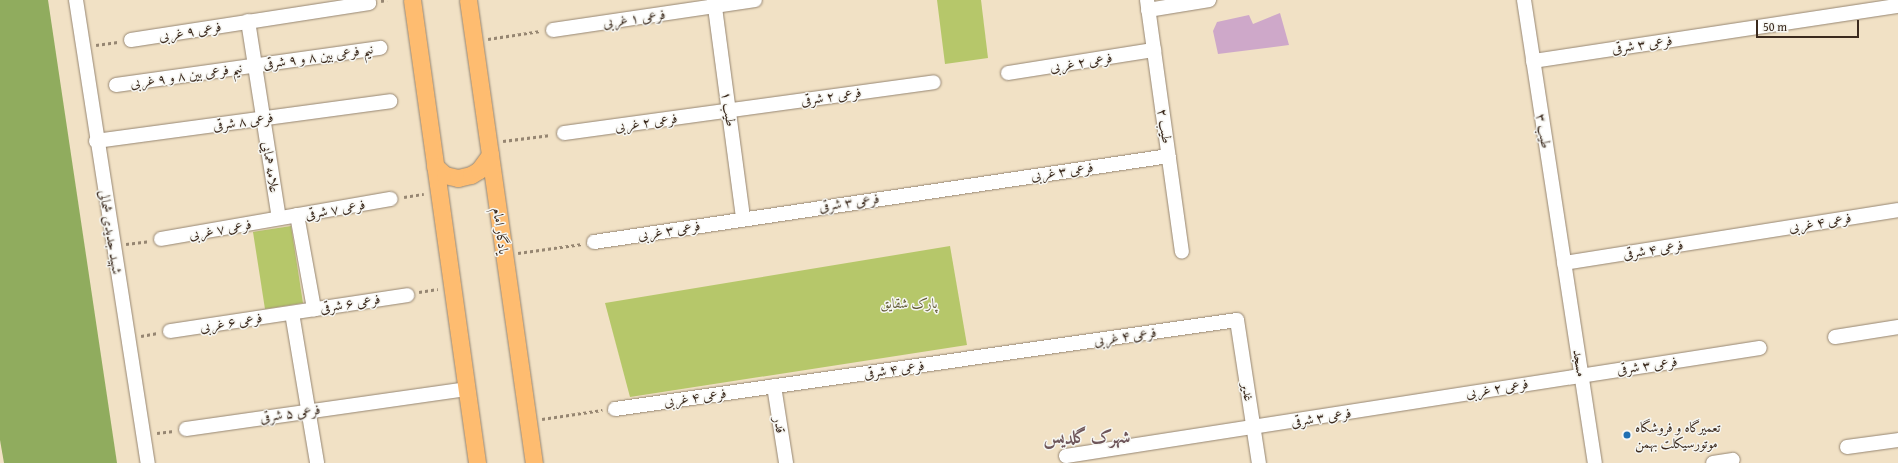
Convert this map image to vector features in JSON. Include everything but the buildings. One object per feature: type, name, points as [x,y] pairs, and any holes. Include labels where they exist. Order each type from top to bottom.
[{"type":"main road","points":[[412,0],[477,463]]},
{"type":"main road","name":"یادگار امام","points":[[468,0],[534,463]]},
{"type":"main road","points":[[436,166],[445,175],[458,178],[471,175],[479,170],[490,149]]},
{"type":"street","name":"شهید جدیدی شمالی","points":[[76,0],[96,141],[148,463]]},
{"type":"street","name":"فرعی ۱ غربی","points":[[553,30],[714,3],[755,0]]},
{"type":"street","points":[[1147,5],[1209,0]]},
{"type":"street","name":"طیب ۳","points":[[1524,0],[1564,263]]},
{"type":"street","name":"طیب ۱","points":[[714,3],[743,218]]},
{"type":"street","name":"فرعی ۹ غربی","points":[[131,40],[248,21],[369,4]]},
{"type":"street","name":"طیب ۲","points":[[1147,5],[1182,252]]},
{"type":"street","points":[[1868,5],[1898,6]]},
{"type":"street","name":"فرعی ۳ شرقی","points":[[1533,61],[1751,28],[1868,5]]},
{"type":"street","name":"علامه همایی","points":[[248,21],[279,218]]},
{"type":"street","name":"نیم فرعی بین ۸ و ۹ شرقی","points":[[256,65],[380,48]]},
{"type":"street","name":"فرعی ۲ غربی","points":[[1008,73],[1154,50]]},
{"type":"street","name":"نیم فرعی بین ۸ و ۹ غربی","points":[[116,85],[256,65]]},
{"type":"street","name":"فرعی ۲ شرقی","points":[[729,110],[934,82]]},
{"type":"street","name":"فرعی ۸ شرقی","points":[[96,141],[390,101]]},
{"type":"street","name":"فرعی ۲ غربی","points":[[564,133],[729,110]]},
{"type":"street","name":"فرعی ۳ غربی","points":[[956,187],[1169,156]]},
{"type":"street","name":"فرعی ۳ شرقی","points":[[743,218],[956,187]]},
{"type":"street","name":"فرعی ۷ شرقی","points":[[279,218],[391,199]]},
{"type":"street","name":"فرعی ۴ غربی","points":[[1742,235],[1898,210]]},
{"type":"street","points":[[297,215],[314,308]]},
{"type":"street","name":"فرعی ۷ غربی","points":[[161,239],[279,218]]},
{"type":"street","name":"فرعی ۳ غربی","points":[[594,242],[743,218]]},
{"type":"street","name":"فرعی ۴ شرقی","points":[[1564,263],[1742,235]]},
{"type":"street","name":"مسجد","points":[[1564,263],[1595,463]]},
{"type":"street","name":"فرعی ۶ شرقی","points":[[292,313],[314,308],[407,295]]},
{"type":"street","points":[[292,313],[317,463]]},
{"type":"street","name":"فرعی ۶ غربی","points":[[170,332],[292,313]]},
{"type":"street","name":"فرعی ۴ غربی","points":[[1013,353],[1237,320]]},
{"type":"street","name":"غدیر","points":[[1237,320],[1260,463]]},
{"type":"street","points":[[1835,338],[1898,327]]},
{"type":"street","name":"فرعی ۳ شرقی","points":[[1582,375],[1760,348]]},
{"type":"street","name":"فرعی ۴ شرقی","points":[[774,386],[1013,353]]},
{"type":"street","name":"فرعی ۲ غربی","points":[[1413,402],[1582,375]]},
{"type":"street","name":"فرعی ۴ غربی","points":[[615,409],[774,386]]},
{"type":"street","name":"قدر","points":[[774,386],[786,463]]},
{"type":"street","name":"فرعی ۵ شرقی","points":[[186,429],[309,410],[466,389]]},
{"type":"street","name":"فرعی ۳ شرقی","points":[[1254,428],[1413,402]]},
{"type":"street","points":[[1066,456],[1254,428]]},
{"type":"street","points":[[1847,447],[1898,440]]},
{"type":"street","points":[[1713,463],[1733,460]]},
{"type":"path","points":[[474,41],[553,30]]},
{"type":"path","points":[[83,47],[131,40]]},
{"type":"path","points":[[490,149],[564,133]]},
{"type":"path","points":[[391,199],[439,192]]},
{"type":"path","points":[[114,246],[161,239]]},
{"type":"path","points":[[505,255],[594,242]]},
{"type":"path","points":[[407,295],[452,286]]},
{"type":"path","points":[[128,338],[170,332]]},
{"type":"path","points":[[528,421],[615,409]]},
{"type":"path","points":[[144,436],[186,429]]},
{"type":"green space","points":[[0,0],[48,0],[117,463],[4,463],[0,440]]},
{"type":"green space","points":[[937,0],[981,0],[988,58],[945,64]]},
{"type":"green space","points":[[291,226],[303,303],[265,309],[253,232]]},
{"type":"green space","name":"پارک شقایق","points":[[950,246],[967,345],[630,397],[605,303]]},
{"type":"place","name":"تعمیرگاه و فروشگاه موتورسیکلت بهمن","points":[[1627,435]]},
{"type":"district","name":"شهرک گلدیس","points":[[1087,437]]}]
